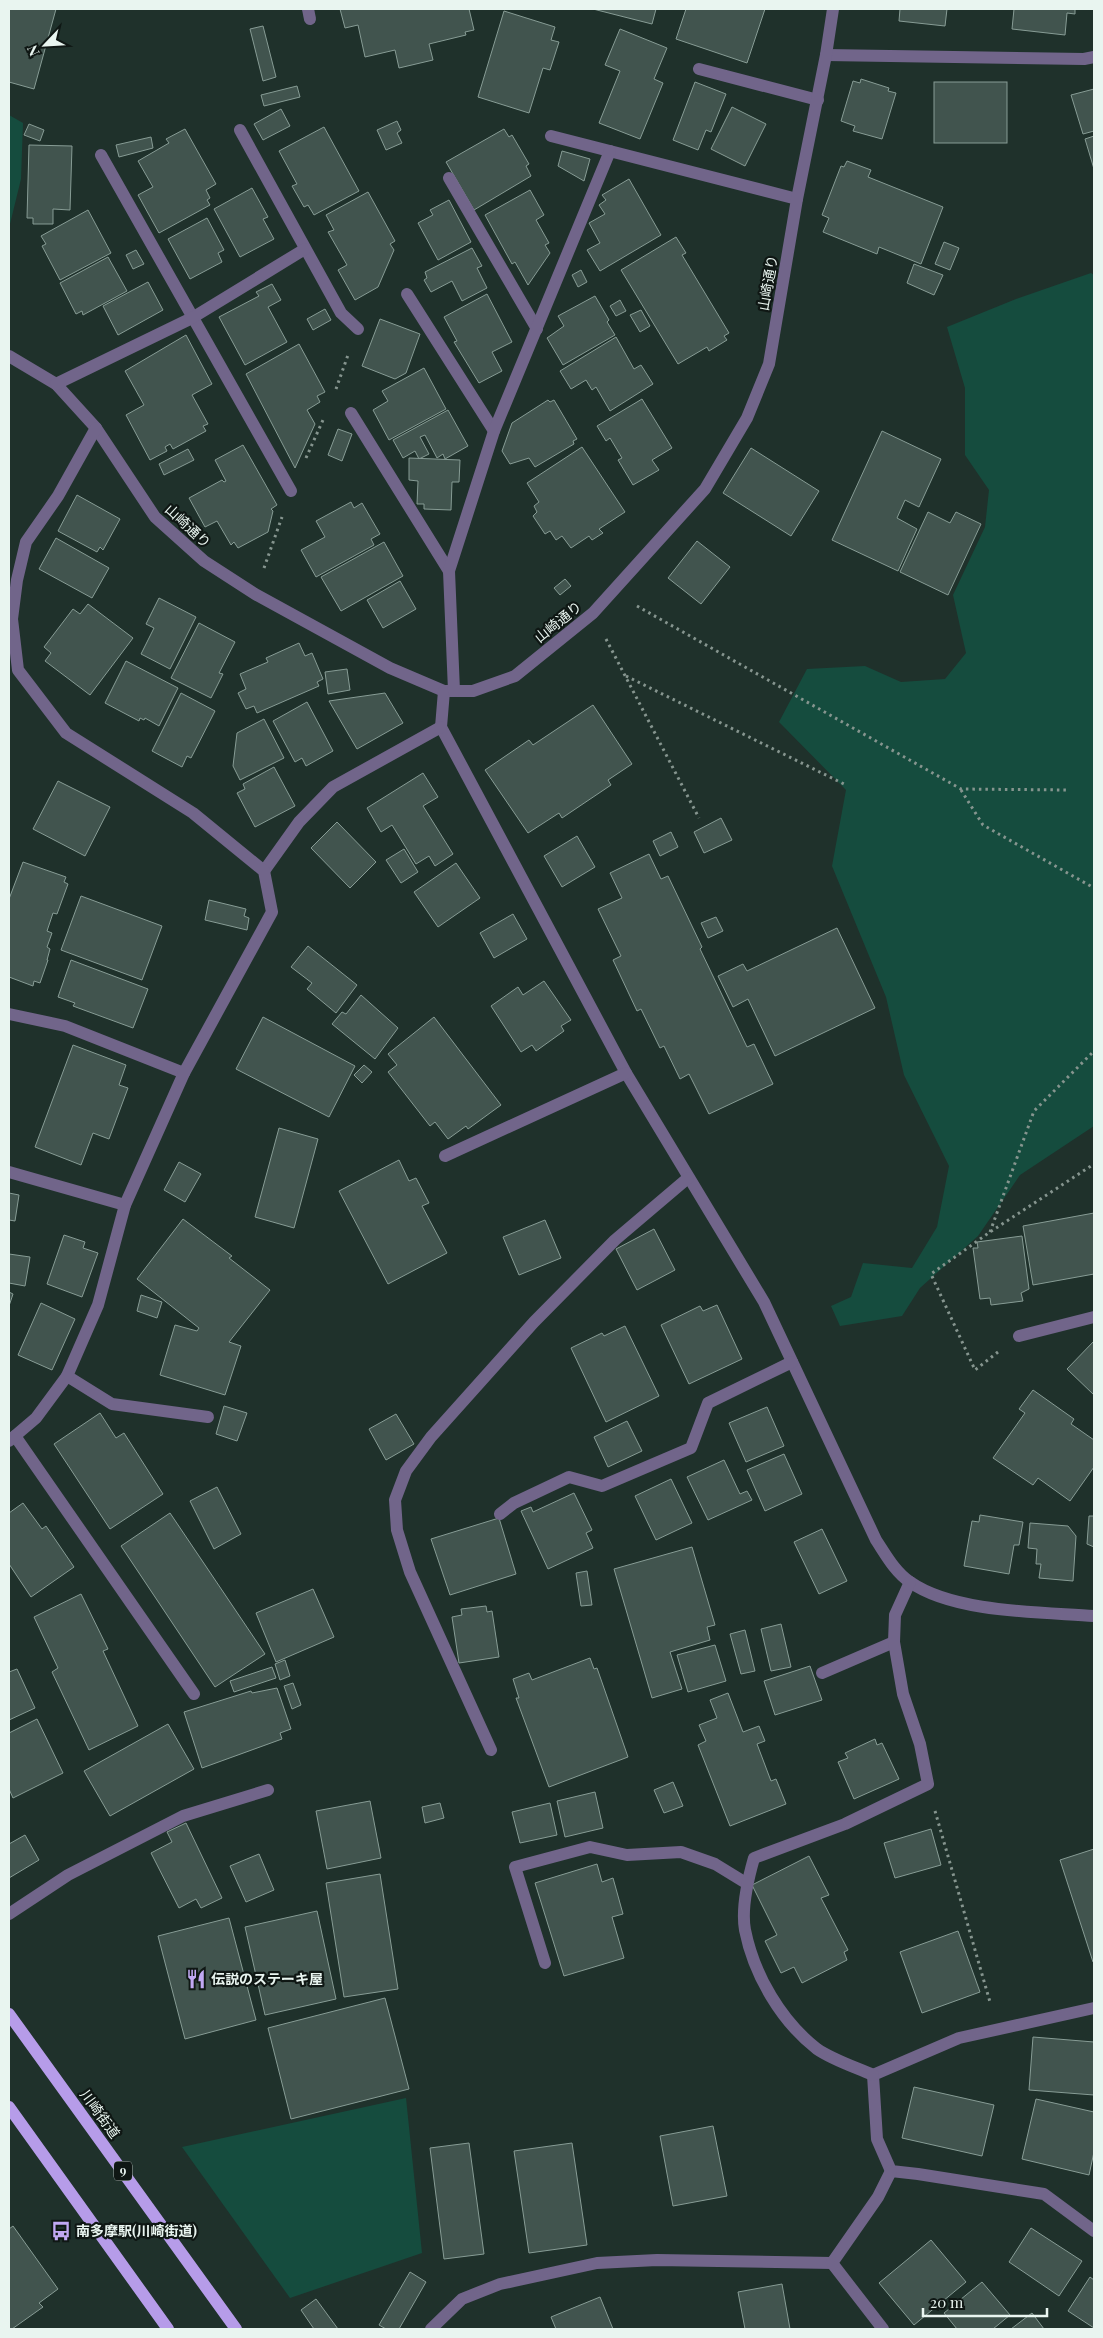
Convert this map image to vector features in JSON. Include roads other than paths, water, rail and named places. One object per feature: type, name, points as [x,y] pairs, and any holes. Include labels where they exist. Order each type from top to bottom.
[{"type":"main road","name":"川崎街道","points":[[9,2014],[236,2329]]},
{"type":"main road","points":[[9,2108],[168,2329]]},
{"type":"street","name":"山崎通り","points":[[9,356],[56,384],[96,428],[155,517],[204,561],[255,594],[390,668],[449,691],[473,691],[515,676],[593,613],[705,490],[748,418],[769,364],[797,199],[818,100],[833,9]]},
{"type":"street","points":[[826,55],[1084,60],[1094,57]]},
{"type":"street","points":[[699,69],[818,100]]},
{"type":"street","points":[[240,130],[341,314],[358,329]]},
{"type":"street","points":[[551,136],[797,199]]},
{"type":"street","points":[[610,150],[494,431],[449,571],[449,691],[441,727],[626,1073],[764,1302],[876,1540],[892,1564],[910,1582],[939,1596],[970,1605],[1094,1616]]},
{"type":"street","points":[[101,155],[291,491]]},
{"type":"street","points":[[450,178],[537,329]]},
{"type":"street","points":[[56,384],[192,318],[305,250]]},
{"type":"street","points":[[407,294],[494,431]]},
{"type":"street","points":[[351,413],[449,571]]},
{"type":"street","points":[[96,428],[58,496],[26,542],[17,580],[12,619],[14,672],[66,733],[192,813],[264,871],[272,912],[184,1073],[125,1206],[98,1305],[68,1376],[36,1418],[12,1439],[194,1694]]},
{"type":"street","points":[[264,871],[299,822],[333,787],[441,727]]},
{"type":"street","points":[[9,1014],[65,1026],[184,1073]]},
{"type":"street","points":[[445,1156],[626,1073]]},
{"type":"street","points":[[9,1172],[125,1206]]},
{"type":"street","points":[[491,1750],[410,1572],[397,1530],[395,1500],[406,1471],[431,1437],[534,1322],[615,1240],[688,1178]]},
{"type":"street","points":[[1019,1336],[1094,1318]]},
{"type":"street","points":[[500,1514],[514,1503],[569,1478],[602,1486],[690,1448],[708,1403],[792,1362]]},
{"type":"street","points":[[68,1376],[112,1404],[208,1417]]},
{"type":"street","points":[[910,1582],[895,1615],[894,1642],[903,1694],[920,1744],[928,1784],[845,1824],[754,1858],[746,1883],[745,1928],[758,1972],[790,2025],[819,2050],[873,2075],[959,2038],[1094,2008]]},
{"type":"street","points":[[822,1673],[894,1642]]},
{"type":"street","points":[[9,1914],[68,1875],[183,1816],[268,1790]]},
{"type":"street","points":[[546,1963],[515,1867],[590,1846],[627,1855],[680,1852],[716,1864],[746,1883]]},
{"type":"street","points":[[873,2075],[877,2139],[892,2172]]},
{"type":"street","points":[[892,2172],[918,2174],[1044,2194],[1094,2231]]},
{"type":"street","points":[[832,2263],[878,2197],[892,2172]]},
{"type":"street","points":[[431,2329],[462,2299],[484,2290],[500,2284],[597,2263],[657,2260],[832,2263]]},
{"type":"street","points":[[832,2263],[883,2329]]},
{"type":"place","name":"伝説のステーキ屋","points":[[196,1979]]},
{"type":"place","name":"南多摩駅(川崎街道)","points":[[61,2231]]}]
